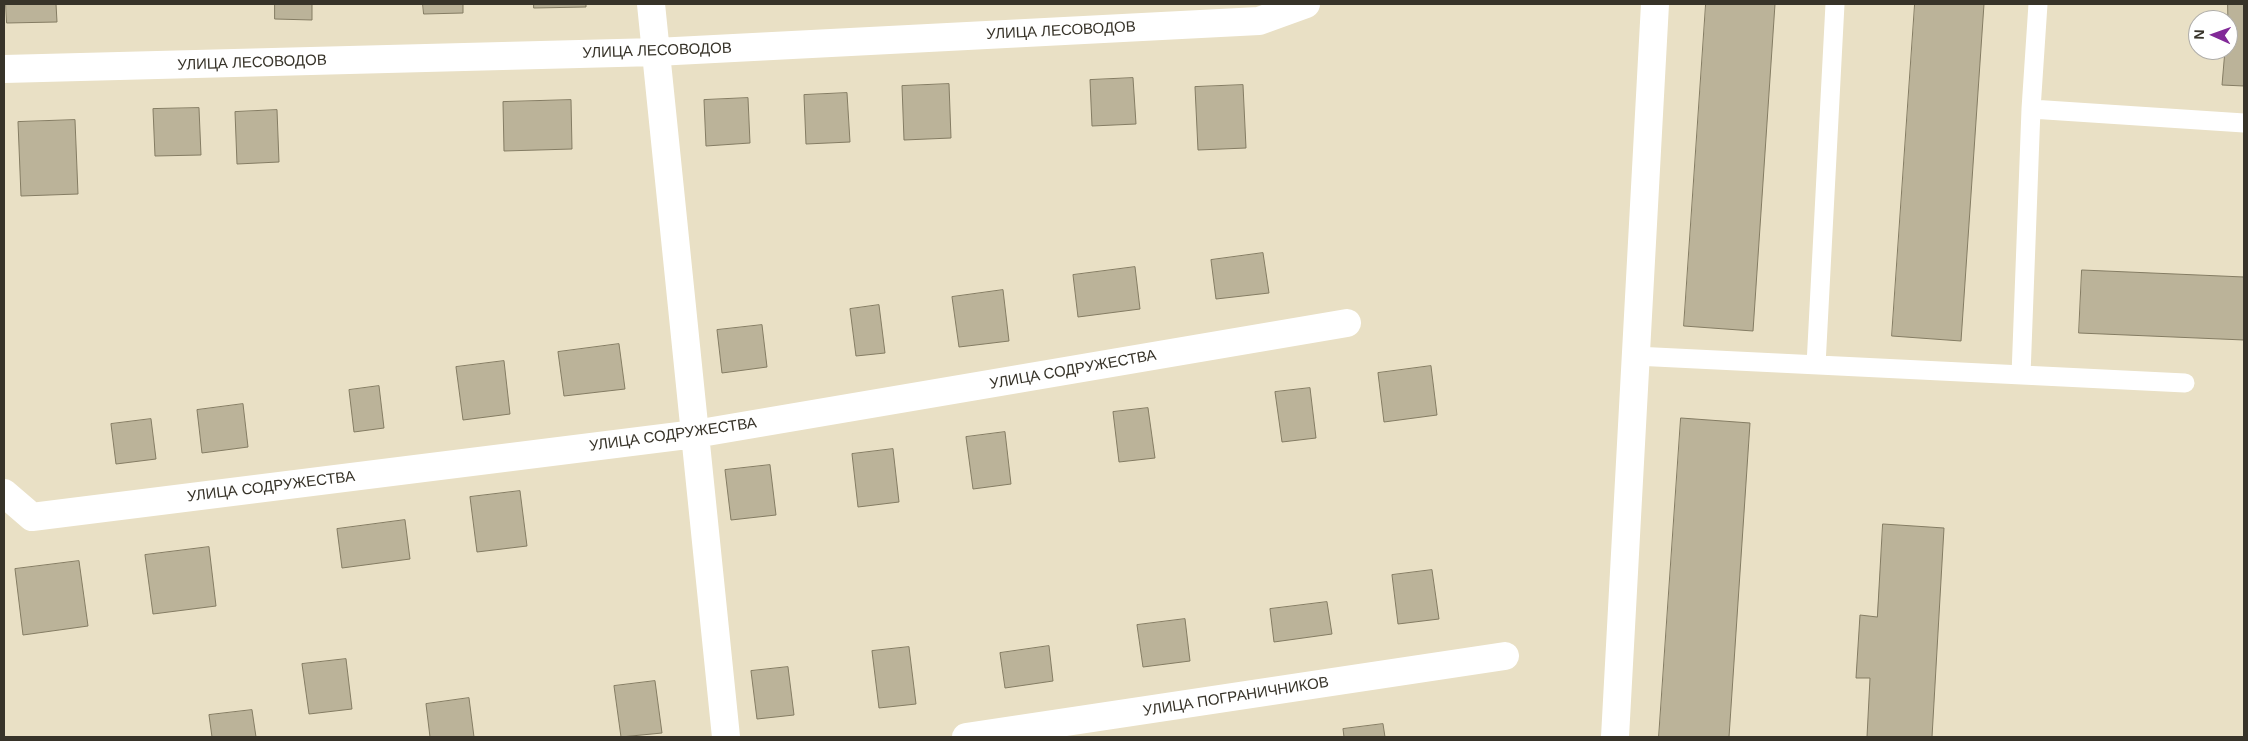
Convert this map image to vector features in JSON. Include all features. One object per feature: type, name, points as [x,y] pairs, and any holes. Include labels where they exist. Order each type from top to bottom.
[{"type":"street","points":[[651,4],[726,737]]},
{"type":"street","name":"УЛИЦА ЛЕСОВОДОВ","points":[[4,70],[656,52],[1259,21],[1306,4]]},
{"type":"street","points":[[1614,737],[1655,4]]},
{"type":"street","name":"УЛИЦА СОДРУЖЕСТВА","points":[[4,493],[32,517],[695,434],[1347,323]]},
{"type":"street","name":"УЛИЦА ПОГРАНИЧНИКОВ","points":[[966,737],[1505,656]]},
{"type":"lane","points":[[1816,365],[1835,4]]},
{"type":"lane","points":[[2021,375],[2031,109],[2038,4]]},
{"type":"lane","points":[[2031,109],[2244,123]]},
{"type":"lane","points":[[1635,356],[2185,383]]},
{"type":"building","points":[[6,4],[56,4],[57,22],[7,23]]},
{"type":"building","points":[[275,4],[312,4],[312,20],[275,19]]},
{"type":"building","points":[[423,4],[463,4],[463,13],[424,14]]},
{"type":"building","points":[[534,4],[586,4],[586,7],[534,8]]},
{"type":"building","points":[[1706,4],[1775,4],[1753,331],[1684,326]]},
{"type":"building","points":[[1915,4],[1984,4],[1961,341],[1892,336]]},
{"type":"building","points":[[2228,4],[2244,4],[2244,86],[2222,85],[2224,60],[2238,60],[2238,10],[2228,10]]},
{"type":"building","points":[[1133,78],[1136,124],[1092,126],[1090,80]]},
{"type":"building","points":[[949,84],[951,138],[904,140],[902,86]]},
{"type":"building","points":[[1243,85],[1246,148],[1198,150],[1195,87]]},
{"type":"building","points":[[847,93],[850,142],[806,144],[804,95]]},
{"type":"building","points":[[748,98],[750,143],[706,146],[704,100]]},
{"type":"building","points":[[571,100],[572,149],[504,151],[503,102]]},
{"type":"building","points":[[199,108],[201,155],[155,156],[153,109]]},
{"type":"building","points":[[277,110],[279,162],[237,164],[235,112]]},
{"type":"building","points":[[75,120],[78,194],[21,196],[18,122]]},
{"type":"building","points":[[1263,253],[1269,293],[1216,299],[1211,260]]},
{"type":"building","points":[[1135,267],[1140,309],[1078,317],[1073,275]]},
{"type":"building","points":[[2082,270],[2244,277],[2244,340],[2079,333]]},
{"type":"building","points":[[1003,290],[1009,341],[959,347],[952,297]]},
{"type":"building","points":[[879,305],[885,353],[856,356],[850,309]]},
{"type":"building","points":[[762,325],[767,367],[722,373],[717,330]]},
{"type":"building","points":[[619,344],[625,389],[564,396],[558,352]]},
{"type":"building","points":[[504,361],[510,414],[463,420],[456,367]]},
{"type":"building","points":[[1431,366],[1437,415],[1384,422],[1378,373]]},
{"type":"building","points":[[379,386],[384,428],[354,432],[349,390]]},
{"type":"building","points":[[1310,388],[1316,438],[1282,442],[1275,392]]},
{"type":"building","points":[[243,404],[248,447],[202,453],[197,410]]},
{"type":"building","points":[[1148,408],[1155,458],[1119,462],[1113,412]]},
{"type":"building","points":[[1681,418],[1750,423],[1729,737],[1659,737]]},
{"type":"building","points":[[151,419],[156,459],[116,464],[111,424]]},
{"type":"building","points":[[1005,432],[1011,484],[973,489],[966,437]]},
{"type":"building","points":[[893,449],[899,502],[858,507],[852,454]]},
{"type":"building","points":[[770,465],[776,515],[731,520],[725,470]]},
{"type":"building","points":[[520,491],[527,546],[477,552],[470,497]]},
{"type":"building","points":[[405,520],[410,559],[342,568],[337,529]]},
{"type":"building","points":[[1883,524],[1944,528],[1932,737],[1867,737],[1870,678],[1856,678],[1860,615],[1877,617]]},
{"type":"building","points":[[209,547],[216,606],[153,614],[145,555]]},
{"type":"building","points":[[79,561],[88,626],[23,635],[15,569]]},
{"type":"building","points":[[1432,570],[1439,619],[1398,624],[1392,575]]},
{"type":"building","points":[[1327,602],[1332,634],[1274,642],[1270,609]]},
{"type":"building","points":[[1185,619],[1190,661],[1143,667],[1137,625]]},
{"type":"building","points":[[1049,646],[1053,681],[1005,688],[1000,653]]},
{"type":"building","points":[[909,647],[916,704],[879,708],[872,651]]},
{"type":"building","points":[[346,659],[352,709],[309,714],[302,664]]},
{"type":"building","points":[[788,667],[794,715],[757,719],[751,671]]},
{"type":"building","points":[[655,681],[662,733],[621,737],[614,686]]},
{"type":"building","points":[[469,698],[474,737],[430,737],[426,704]]},
{"type":"building","points":[[252,710],[256,737],[212,737],[209,715]]},
{"type":"building","points":[[1383,724],[1385,737],[1344,737],[1343,729]]}]
